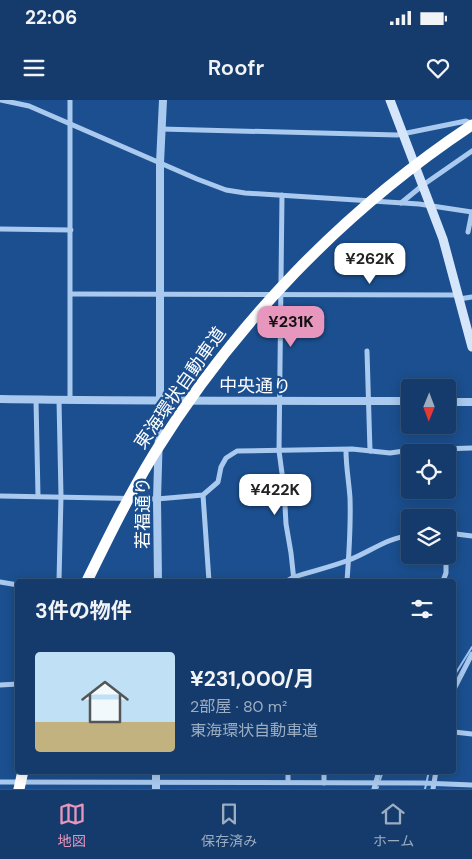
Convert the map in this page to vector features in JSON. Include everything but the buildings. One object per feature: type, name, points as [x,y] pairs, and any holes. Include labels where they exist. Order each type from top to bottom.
[{"type":"highway","name":"東海環状自動車道","points":[[88,579],[130,495],[154,454],[184,407],[246,326],[277,290],[343,225],[418,163],[472,124]]},
{"type":"highway","points":[[19,789],[22,774]]},
{"type":"main road","points":[[390,100],[443,239],[472,347]]},
{"type":"street","points":[[1,100],[29,106],[226,190],[246,193],[401,203],[472,212],[468,232]]},
{"type":"street","points":[[70,100],[70,401]]},
{"type":"street","name":"若福通り","points":[[158,579],[160,163],[163,100]]},
{"type":"street","points":[[161,129],[397,135],[466,121],[472,124]]},
{"type":"street","points":[[401,203],[423,185],[472,151]]},
{"type":"street","points":[[282,195],[279,451],[286,524],[294,579],[349,560],[392,539],[401,538]]},
{"type":"street","points":[[0,230],[71,230]]},
{"type":"street","points":[[71,294],[472,297]]},
{"type":"street","points":[[367,351],[370,451]]},
{"type":"street","points":[[0,399],[59,400],[61,496],[59,579]]},
{"type":"street","points":[[36,400],[38,496]]},
{"type":"street","name":"中央通り","points":[[59,400],[401,401]]},
{"type":"street","points":[[456,402],[472,402]]},
{"type":"street","points":[[0,496],[157,499],[203,495],[218,482],[221,467],[226,458],[237,451],[352,449],[390,453],[411,450],[472,448]]},
{"type":"street","points":[[346,450],[350,496],[347,579]]},
{"type":"street","points":[[203,495],[209,579]]},
{"type":"street","points":[[456,534],[472,536]]},
{"type":"street","points":[[444,579],[446,564]]},
{"type":"street","points":[[0,582],[15,584]]},
{"type":"street","points":[[456,685],[472,654]]},
{"type":"street","points":[[0,684],[15,684]]},
{"type":"street","points":[[456,732],[472,734]]},
{"type":"street","points":[[288,774],[288,782]]},
{"type":"street","points":[[324,774],[324,783]]},
{"type":"street","points":[[433,789],[436,774]]},
{"type":"street","points":[[0,782],[156,786],[288,782],[375,786],[423,782],[472,785]]},
{"type":"street","points":[[421,789],[423,782]]},
{"type":"waterway","points":[[456,673],[472,647]]},
{"type":"waterway","points":[[380,780],[382,774]]},
{"type":"waterway","points":[[425,789],[428,774]]}]
